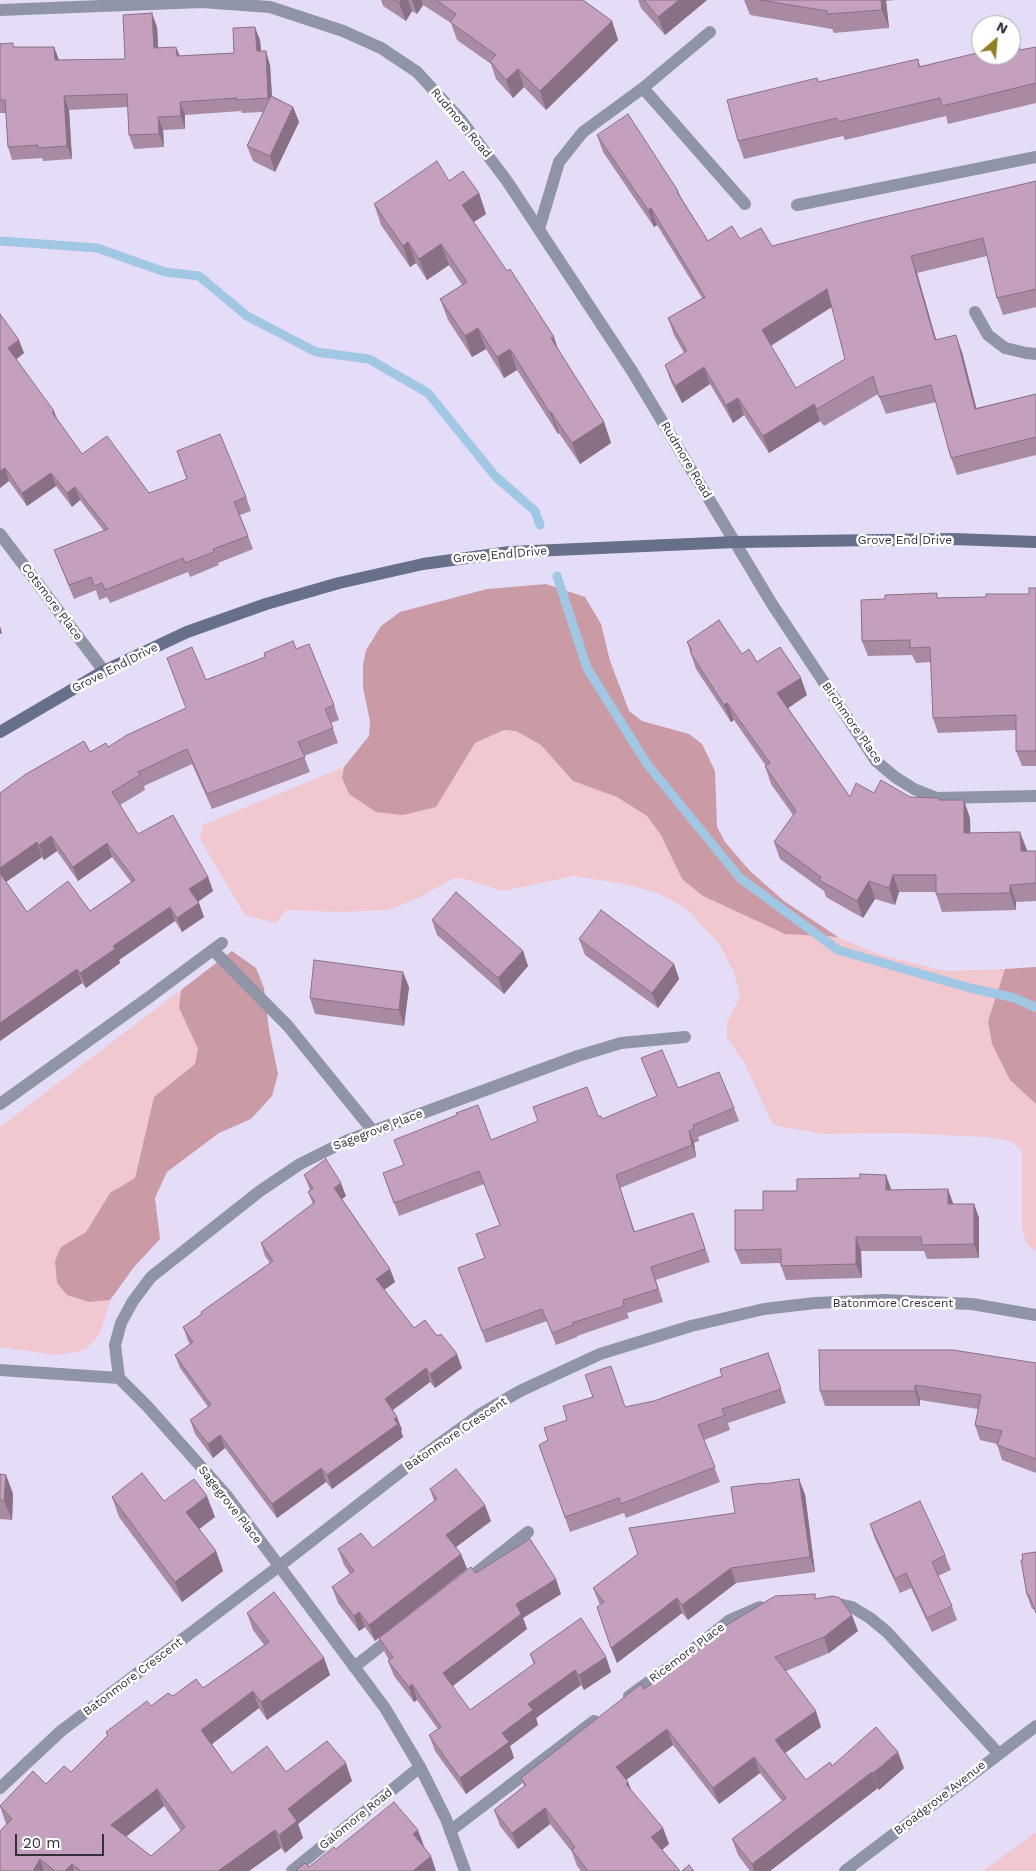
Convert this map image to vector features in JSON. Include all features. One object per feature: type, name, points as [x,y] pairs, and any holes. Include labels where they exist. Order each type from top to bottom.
[{"type":"street","name":"Rudmore Road","points":[[0,10],[202,2],[270,7],[343,31],[381,48],[417,72],[461,120],[508,181],[632,371],[735,542]]},
{"type":"street","points":[[538,229],[559,162],[583,132],[643,88],[710,32]]},
{"type":"street","points":[[643,88],[745,204]]},
{"type":"street","points":[[796,204],[1036,156]]},
{"type":"street","points":[[975,312],[988,335],[1005,348],[1036,354]]},
{"type":"street","name":"Cotsmore Place","points":[[0,534],[104,671]]},
{"type":"street","name":"Grove End Drive","points":[[0,732],[104,671],[187,632],[266,604],[340,582],[423,564],[510,552],[735,542],[953,539],[1036,542]]},
{"type":"street","name":"Birchmore Place","points":[[735,542],[772,604],[876,761],[894,777],[914,789],[937,798],[1036,796]]},
{"type":"street","points":[[0,1104],[217,946],[288,1026],[373,1131]]},
{"type":"street","name":"Sagegrove Place","points":[[278,1567],[227,1496],[148,1407],[119,1378],[115,1345],[121,1322],[133,1301],[151,1277],[260,1191],[300,1164],[346,1141],[621,1043],[684,1037]]},
{"type":"street","name":"Batonmore Crescent","points":[[0,1788],[61,1732],[403,1470],[479,1415],[520,1391],[600,1354],[691,1326],[764,1310],[815,1303],[884,1300],[972,1304],[1036,1315]]},
{"type":"street","points":[[0,1370],[119,1378]]},
{"type":"street","points":[[460,1585],[528,1532]]},
{"type":"street","points":[[278,1567],[385,1708],[420,1767],[450,1831],[465,1871]]},
{"type":"street","points":[[814,1602],[832,1602],[852,1607],[870,1618],[887,1632],[998,1753]]},
{"type":"street","name":"Ricemore Place","points":[[617,1705],[686,1655],[730,1620],[762,1606],[771,1606]]},
{"type":"street","points":[[354,1667],[407,1626]]},
{"type":"street","points":[[450,1831],[602,1716]]},
{"type":"street","name":"Broadgrove Avenue","points":[[845,1871],[1036,1726]]},
{"type":"street","name":"Galomore Road","points":[[292,1871],[420,1767]]},
{"type":"shaded area","points":[[546,584],[585,597],[601,624],[610,661],[629,711],[642,721],[689,734],[702,744],[715,771],[717,827],[725,842],[750,871],[784,901],[838,937],[785,934],[703,896],[682,879],[661,835],[647,816],[617,797],[573,781],[541,745],[516,731],[504,730],[475,743],[436,807],[403,815],[376,812],[349,794],[342,778],[344,767],[369,736],[370,721],[363,688],[363,665],[366,650],[381,626],[400,612],[487,589]]},
{"type":"shaded area","points":[[504,730],[516,731],[541,745],[573,781],[617,797],[647,816],[661,835],[682,879],[703,896],[785,934],[838,937],[878,954],[944,971],[1005,969],[988,1021],[1010,1080],[1036,1104],[1036,1252],[1026,1243],[1022,1227],[1022,1151],[1011,1141],[987,1137],[900,1133],[823,1134],[773,1125],[745,1064],[727,1038],[727,1023],[740,996],[734,973],[720,945],[687,909],[658,893],[625,884],[574,876],[503,891],[461,878],[452,879],[420,897],[389,910],[340,912],[286,910],[276,923],[245,915],[200,839],[203,825],[344,767],[342,778],[435,807],[475,743]]},
{"type":"shaded area","points":[[232,951],[256,968],[264,988],[269,1030],[278,1074],[272,1096],[251,1119],[219,1133],[167,1172],[155,1198],[160,1239],[134,1267],[110,1300],[89,1302],[67,1295],[57,1283],[55,1261],[61,1247],[86,1232],[110,1193],[135,1178],[154,1097],[195,1064],[198,1049],[179,1008],[181,990]]},
{"type":"shaded area","points":[[1036,967],[1036,1104],[1010,1080],[992,1044],[988,1021],[1005,969]]},
{"type":"shaded area","points":[[181,990],[179,1008],[198,1049],[195,1064],[154,1097],[135,1178],[110,1193],[86,1232],[61,1247],[89,1302],[110,1300],[100,1334],[85,1350],[56,1355],[0,1347],[0,1127]]},
{"type":"shaded area","points":[[1036,1832],[1036,1871],[983,1871]]},
{"type":"building","points":[[436,0],[583,0],[612,21],[540,91],[518,69],[506,80],[490,61],[496,55],[450,22],[456,14]]},
{"type":"building","points":[[644,0],[679,0],[658,17]]},
{"type":"building","points":[[760,0],[881,0],[882,10],[827,14],[827,11]]},
{"type":"building","points":[[152,13],[154,48],[176,47],[177,56],[234,53],[233,28],[255,27],[257,51],[266,51],[268,98],[180,102],[181,116],[158,117],[159,134],[129,135],[127,94],[64,96],[67,146],[38,148],[38,145],[8,147],[5,100],[0,100],[0,44],[13,43],[13,47],[54,47],[55,60],[125,59],[123,15]]},
{"type":"building","points":[[1036,47],[1036,83],[942,106],[940,98],[838,122],[837,118],[738,141],[727,100],[817,78],[818,82],[918,59],[919,67],[971,54],[971,65],[1021,65],[1021,50]]},
{"type":"building","points":[[271,96],[293,107],[270,156],[247,146]]},
{"type":"building","points":[[628,114],[708,241],[732,226],[740,239],[761,228],[772,246],[867,221],[1036,181],[1036,289],[997,298],[983,238],[911,256],[935,340],[956,335],[975,409],[1036,394],[1036,437],[951,458],[931,385],[879,397],[873,376],[817,409],[814,404],[763,436],[738,398],[726,405],[704,367],[675,386],[665,365],[687,351],[668,318],[705,297],[651,208],[648,210],[597,135]],"holes":[[[827,289],[845,359],[796,388],[762,330]]]},
{"type":"building","points":[[437,161],[449,181],[463,171],[479,193],[462,205],[507,271],[510,269],[554,337],[551,338],[604,422],[572,443],[550,413],[510,349],[497,357],[478,328],[465,336],[440,299],[467,282],[441,244],[419,259],[408,242],[403,246],[374,204]]},
{"type":"building","points":[[0,314],[19,340],[8,348],[54,411],[52,412],[82,454],[107,436],[149,493],[187,479],[177,451],[220,434],[246,497],[234,502],[248,536],[213,549],[214,552],[185,563],[183,558],[105,590],[102,583],[94,586],[91,577],[69,585],[54,550],[108,529],[75,487],[67,493],[51,473],[22,493],[5,468],[0,471]]},
{"type":"building","points":[[1029,588],[1036,588],[1036,751],[1016,751],[1016,715],[933,718],[930,647],[910,648],[910,640],[862,641],[861,600],[885,599],[885,595],[937,593],[937,598],[986,597],[986,594],[1029,594]]},
{"type":"building","points":[[719,620],[742,654],[749,649],[757,662],[780,647],[801,678],[777,693],[850,797],[856,783],[874,793],[881,780],[910,797],[964,800],[964,833],[1020,832],[1021,851],[1036,851],[1036,883],[1010,885],[1010,893],[936,894],[936,875],[893,875],[889,888],[869,881],[857,901],[819,880],[821,877],[774,842],[796,811],[765,766],[770,763],[727,703],[724,705],[690,652],[692,650],[687,642]]},
{"type":"building","points":[[293,641],[296,649],[309,644],[334,705],[325,709],[333,728],[298,742],[305,757],[207,794],[187,749],[138,772],[140,775],[112,792],[138,834],[173,815],[208,877],[189,889],[199,903],[177,918],[170,907],[113,946],[115,949],[80,973],[77,969],[0,1023],[0,873],[27,912],[68,881],[90,911],[135,880],[107,843],[73,867],[51,836],[39,845],[37,842],[0,868],[0,793],[26,774],[84,741],[90,752],[106,743],[108,747],[127,735],[186,708],[167,658],[192,647],[206,680],[265,657],[264,653]]},
{"type":"building","points":[[456,892],[523,951],[498,978],[432,920]]},
{"type":"building","points":[[601,910],[674,964],[652,993],[579,939]]},
{"type":"building","points":[[314,960],[403,972],[399,1010],[310,998]]},
{"type":"building","points":[[662,1050],[678,1088],[719,1072],[734,1108],[693,1125],[694,1128],[689,1131],[692,1145],[616,1175],[634,1232],[693,1213],[705,1249],[651,1267],[658,1289],[623,1300],[624,1306],[572,1323],[573,1325],[552,1333],[542,1309],[482,1331],[458,1268],[485,1258],[476,1234],[500,1225],[479,1171],[394,1203],[383,1173],[404,1165],[394,1140],[478,1105],[491,1140],[538,1121],[533,1107],[587,1087],[598,1116],[601,1116],[602,1119],[657,1096],[641,1058]]},
{"type":"building","points":[[326,1159],[341,1183],[334,1188],[390,1269],[376,1279],[414,1328],[425,1320],[437,1336],[441,1334],[457,1354],[430,1374],[426,1368],[385,1399],[397,1417],[394,1419],[398,1424],[327,1475],[321,1468],[272,1504],[220,1435],[208,1444],[190,1420],[211,1405],[175,1355],[193,1342],[183,1327],[273,1261],[261,1243],[315,1202],[308,1192],[313,1188],[304,1175]]},
{"type":"building","points":[[860,1174],[886,1175],[886,1190],[948,1189],[948,1204],[974,1204],[974,1244],[922,1245],[921,1237],[856,1237],[856,1264],[781,1266],[781,1249],[735,1250],[735,1210],[763,1210],[763,1191],[797,1191],[797,1179],[860,1178]]},
{"type":"building","points":[[819,1350],[953,1350],[1036,1363],[1036,1459],[997,1445],[1002,1431],[975,1425],[981,1395],[915,1385],[915,1391],[820,1391]]},
{"type":"building","points":[[768,1353],[781,1389],[722,1409],[725,1415],[698,1425],[715,1467],[621,1504],[619,1498],[565,1517],[539,1445],[548,1440],[544,1428],[567,1420],[563,1406],[593,1397],[585,1375],[611,1366],[625,1407],[654,1401],[722,1376],[720,1369]]},
{"type":"building","points":[[456,1469],[485,1505],[446,1535],[461,1554],[369,1625],[359,1612],[354,1616],[332,1587],[354,1571],[338,1549],[361,1533],[373,1548],[437,1499],[430,1489]]},
{"type":"building","points":[[142,1473],[164,1501],[194,1479],[207,1496],[186,1512],[216,1551],[175,1582],[112,1497]]},
{"type":"building","points":[[0,1474],[6,1475],[4,1501],[0,1500]]},
{"type":"building","points":[[799,1479],[810,1557],[731,1568],[682,1605],[677,1598],[611,1648],[597,1607],[604,1602],[593,1588],[638,1554],[629,1528],[735,1513],[731,1487]]},
{"type":"building","points":[[920,1501],[945,1555],[932,1562],[952,1606],[927,1618],[906,1573],[895,1579],[870,1524]]},
{"type":"building","points":[[530,1539],[556,1579],[516,1604],[521,1614],[443,1673],[470,1710],[535,1663],[530,1654],[581,1618],[606,1657],[579,1675],[575,1670],[528,1704],[533,1710],[502,1733],[509,1742],[460,1778],[429,1735],[441,1727],[412,1684],[409,1687],[388,1661],[393,1657],[379,1638],[471,1567],[476,1573]]},
{"type":"building","points":[[1036,1552],[1036,1613],[1029,1595],[1027,1595],[1021,1560],[1023,1560],[1022,1554]]},
{"type":"building","points":[[274,1592],[324,1658],[261,1702],[253,1691],[201,1730],[232,1773],[267,1746],[286,1772],[327,1741],[346,1763],[288,1809],[297,1821],[279,1835],[275,1830],[218,1871],[81,1871],[72,1864],[65,1871],[55,1871],[40,1859],[33,1871],[0,1871],[0,1831],[12,1819],[0,1806],[33,1771],[46,1784],[64,1766],[71,1772],[108,1735],[106,1732],[147,1701],[151,1706],[168,1693],[173,1696],[196,1679],[203,1688],[269,1642],[247,1613]],"holes":[[[157,1789],[185,1827],[151,1856],[111,1825]]]},
{"type":"building","points":[[815,1594],[815,1599],[833,1596],[840,1598],[852,1615],[824,1637],[775,1657],[816,1711],[775,1740],[806,1780],[830,1762],[832,1766],[876,1727],[898,1752],[752,1864],[732,1839],[786,1798],[754,1757],[713,1788],[667,1729],[616,1767],[628,1782],[626,1784],[663,1828],[651,1837],[680,1871],[588,1871],[572,1850],[575,1847],[545,1808],[512,1833],[494,1810],[526,1785],[521,1778],[641,1684],[644,1689],[724,1631],[722,1628],[775,1596]]},
{"type":"building","points":[[394,1802],[418,1830],[413,1834],[431,1856],[413,1871],[295,1871],[305,1863],[309,1867],[334,1847],[336,1849]]},
{"type":"building","points":[[689,1865],[694,1871],[682,1871]]},
{"type":"waterway","points":[[0,241],[97,248],[165,272],[199,276],[247,316],[316,352],[369,359],[428,393],[495,476],[535,511],[540,525]]},
{"type":"waterway","points":[[557,576],[587,668],[647,764],[740,878],[838,950],[970,988],[1015,998],[1036,1008]]}]
